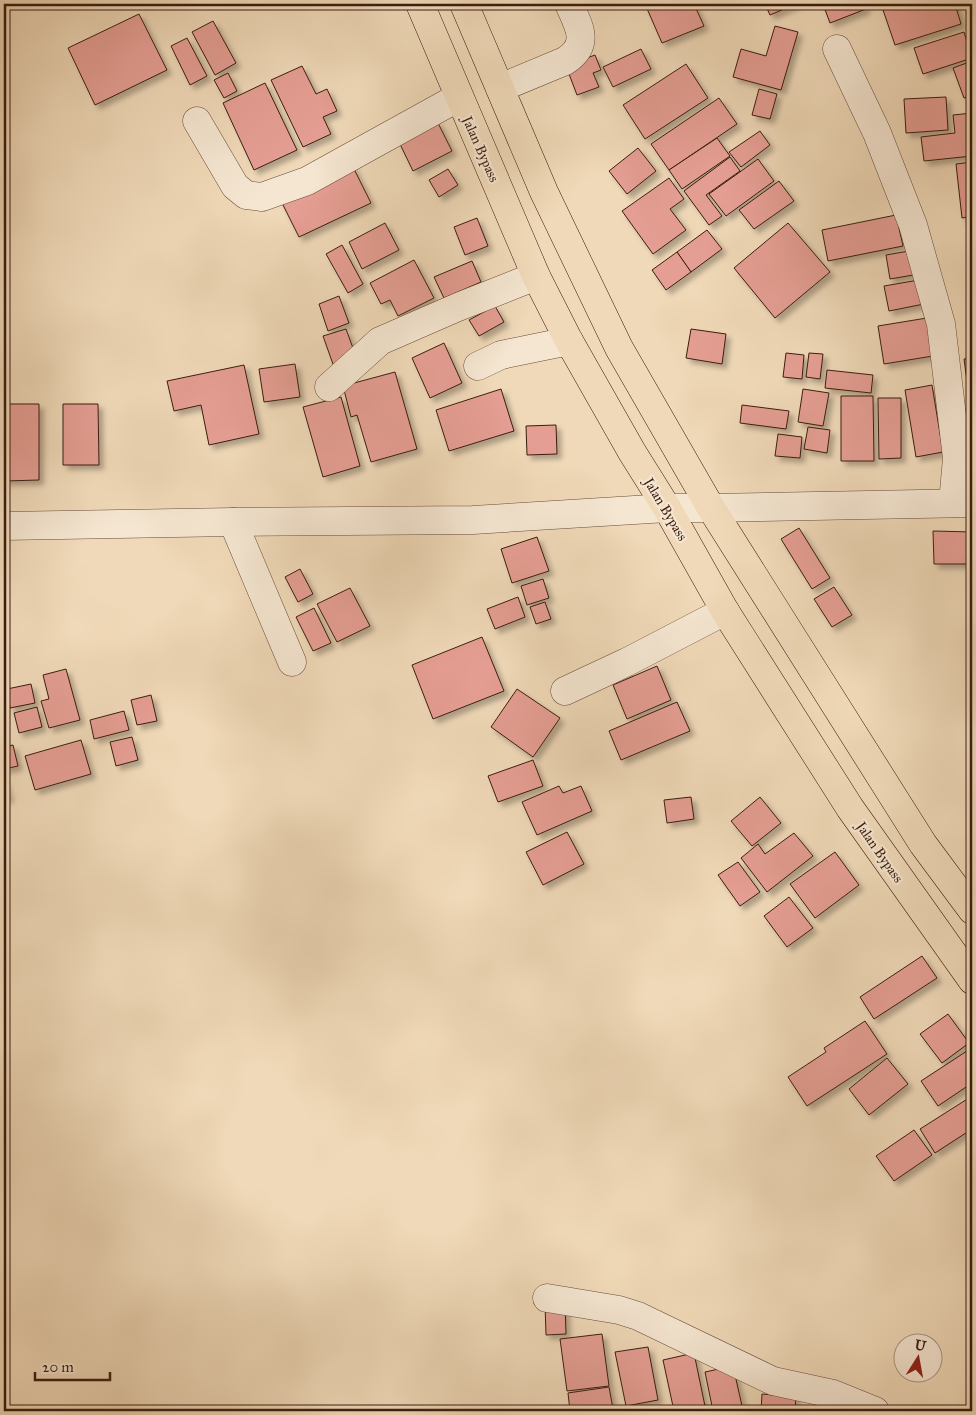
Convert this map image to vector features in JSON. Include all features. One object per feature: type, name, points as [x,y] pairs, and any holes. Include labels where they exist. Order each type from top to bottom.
[{"type":"highway","name":"Jalan Bypass","points":[[420,4],[536,276],[569,341],[725,611],[850,808],[972,980]]},
{"type":"highway","points":[[464,4],[544,192],[618,348],[711,508],[923,844],[972,910]]},
{"type":"street","points":[[500,88],[565,61],[572,56],[580,44],[581,33],[569,4]]},
{"type":"street","points":[[4,526],[473,520],[667,508],[963,503],[941,324],[913,225],[877,132],[837,49]]},
{"type":"street","points":[[198,121],[235,186],[246,195],[262,197],[307,181],[459,96]]},
{"type":"street","points":[[329,387],[380,341],[536,276]]},
{"type":"street","points":[[478,366],[501,355],[569,341]]},
{"type":"street","points":[[233,522],[292,662]]},
{"type":"street","points":[[565,691],[627,662],[725,611]]},
{"type":"street","points":[[547,1298],[619,1310],[638,1316],[773,1381],[797,1388],[833,1394],[875,1411]]},
{"type":"building","points":[[645,4],[694,4],[704,26],[662,43]]},
{"type":"building","points":[[765,4],[796,4],[770,15]]},
{"type":"building","points":[[823,4],[864,4],[866,9],[830,23]]},
{"type":"building","points":[[881,4],[955,4],[961,24],[895,45]]},
{"type":"building","points":[[139,14],[167,70],[95,105],[68,48]]},
{"type":"building","points":[[213,21],[236,63],[215,75],[192,32]]},
{"type":"building","points":[[775,26],[798,32],[781,90],[733,77],[741,49],[766,56]]},
{"type":"building","points":[[964,32],[972,58],[923,74],[914,48]]},
{"type":"building","points":[[187,38],[207,76],[190,85],[171,46]]},
{"type":"building","points":[[641,49],[651,69],[613,87],[603,67]]},
{"type":"building","points":[[595,55],[601,70],[593,73],[599,87],[577,95],[566,66]]},
{"type":"building","points":[[972,61],[972,95],[964,98],[953,68]]},
{"type":"building","points":[[686,64],[708,98],[645,139],[623,105]]},
{"type":"building","points":[[302,66],[316,94],[327,89],[337,111],[323,117],[331,134],[303,147],[271,80]]},
{"type":"building","points":[[228,73],[237,91],[224,98],[214,80]]},
{"type":"building","points":[[265,83],[297,150],[254,170],[223,103]]},
{"type":"building","points":[[759,89],[777,94],[770,119],[752,115]]},
{"type":"building","points":[[946,97],[948,130],[906,133],[904,99]]},
{"type":"building","points":[[719,98],[737,124],[669,170],[651,144]]},
{"type":"building","points":[[972,113],[972,156],[924,161],[921,137],[955,133],[953,115]]},
{"type":"building","points":[[437,121],[452,151],[413,171],[398,140]]},
{"type":"building","points":[[760,131],[770,145],[741,167],[729,152]]},
{"type":"building","points":[[717,138],[730,156],[682,189],[669,170]]},
{"type":"building","points":[[638,148],[656,171],[627,194],[609,171]]},
{"type":"building","points":[[730,157],[740,171],[706,195],[722,216],[709,225],[684,191]]},
{"type":"building","points":[[758,159],[774,181],[726,216],[709,194]]},
{"type":"building","points":[[972,162],[972,216],[962,218],[956,164]]},
{"type":"building","points":[[352,165],[371,203],[299,237],[280,199]]},
{"type":"building","points":[[448,169],[458,185],[439,197],[429,180]]},
{"type":"building","points":[[669,178],[684,199],[670,209],[686,230],[653,254],[622,211]]},
{"type":"building","points":[[779,181],[794,201],[754,229],[739,210]]},
{"type":"building","points":[[896,215],[903,246],[828,261],[822,230]]},
{"type":"building","points":[[477,218],[488,246],[465,255],[454,227]]},
{"type":"building","points":[[385,223],[399,250],[362,269],[349,242]]},
{"type":"building","points":[[788,223],[830,272],[775,318],[734,268]]},
{"type":"building","points":[[707,230],[722,249],[691,272],[677,252]]},
{"type":"building","points":[[342,245],[363,284],[348,293],[326,254]]},
{"type":"building","points":[[915,250],[919,274],[890,279],[886,255]]},
{"type":"building","points":[[677,252],[691,272],[666,290],[652,270]]},
{"type":"building","points":[[414,260],[434,298],[398,316],[390,300],[381,304],[370,283]]},
{"type":"building","points":[[472,261],[481,282],[444,298],[434,277]]},
{"type":"building","points":[[919,280],[924,304],[889,311],[884,286]]},
{"type":"building","points":[[339,296],[349,323],[328,331],[319,304]]},
{"type":"building","points":[[495,306],[504,322],[479,336],[469,320]]},
{"type":"building","points":[[933,317],[939,355],[884,364],[878,326]]},
{"type":"building","points":[[346,329],[357,359],[334,367],[323,336]]},
{"type":"building","points":[[691,329],[726,334],[722,364],[686,358]]},
{"type":"building","points":[[444,343],[462,383],[430,398],[412,358]]},
{"type":"building","points":[[786,353],[804,355],[802,379],[783,377]]},
{"type":"building","points":[[809,353],[823,354],[820,379],[806,377]]},
{"type":"building","points":[[972,358],[972,380],[967,381],[964,359]]},
{"type":"building","points":[[295,364],[300,397],[264,402],[259,369]]},
{"type":"building","points":[[244,365],[259,434],[209,445],[201,405],[174,411],[167,381]]},
{"type":"building","points":[[827,370],[873,375],[871,393],[825,388]]},
{"type":"building","points":[[395,372],[417,449],[371,462],[357,415],[351,417],[343,386]]},
{"type":"building","points":[[932,385],[943,452],[916,457],[905,390]]},
{"type":"building","points":[[501,389],[514,431],[449,451],[436,410]]},
{"type":"building","points":[[803,389],[829,393],[823,426],[798,422]]},
{"type":"building","points":[[841,396],[873,396],[874,461],[841,461]]},
{"type":"building","points":[[341,397],[360,466],[323,477],[303,407]]},
{"type":"building","points":[[878,398],[901,398],[901,458],[879,459]]},
{"type":"building","points":[[4,404],[39,404],[39,480],[4,481]]},
{"type":"building","points":[[63,404],[98,404],[99,465],[63,465]]},
{"type":"building","points":[[742,405],[789,411],[786,429],[740,423]]},
{"type":"building","points":[[556,425],[557,454],[527,455],[526,426]]},
{"type":"building","points":[[808,427],[830,430],[827,453],[804,449]]},
{"type":"building","points":[[778,434],[802,437],[800,458],[775,456]]},
{"type":"building","points":[[799,528],[830,578],[812,589],[781,539]]},
{"type":"building","points":[[933,531],[972,532],[972,564],[934,564]]},
{"type":"building","points":[[537,537],[549,571],[512,583],[501,549]]},
{"type":"building","points":[[300,569],[313,594],[298,602],[285,577]]},
{"type":"building","points":[[543,579],[549,598],[527,605],[521,586]]},
{"type":"building","points":[[834,587],[852,615],[832,627],[814,599]]},
{"type":"building","points":[[350,588],[370,626],[337,642],[317,604]]},
{"type":"building","points":[[518,597],[525,617],[495,629],[487,609]]},
{"type":"building","points":[[545,602],[551,619],[536,624],[530,607]]},
{"type":"building","points":[[314,608],[331,643],[313,651],[296,617]]},
{"type":"building","points":[[482,637],[504,691],[433,719],[412,665]]},
{"type":"building","points":[[657,666],[671,700],[627,719],[613,685]]},
{"type":"building","points":[[66,669],[80,720],[49,728],[41,701],[49,699],[43,675]]},
{"type":"building","points":[[31,684],[35,703],[10,708],[7,689]]},
{"type":"building","points":[[517,689],[560,718],[533,757],[491,727]]},
{"type":"building","points":[[151,695],[157,721],[137,725],[131,700]]},
{"type":"building","points":[[677,702],[690,731],[621,760],[609,731]]},
{"type":"building","points":[[37,707],[42,727],[19,733],[14,713]]},
{"type":"building","points":[[124,711],[129,730],[94,739],[90,720]]},
{"type":"building","points":[[132,737],[138,760],[116,766],[110,742]]},
{"type":"building","points":[[81,740],[91,774],[35,790],[25,756]]},
{"type":"building","points":[[13,745],[18,766],[4,769],[4,747]]},
{"type":"building","points":[[533,760],[543,786],[498,802],[488,776]]},
{"type":"building","points":[[4,778],[9,798],[4,799]]},
{"type":"building","points":[[559,786],[563,793],[581,786],[592,811],[537,835],[522,802]]},
{"type":"building","points":[[691,797],[694,819],[667,823],[664,800]]},
{"type":"building","points":[[760,797],[781,823],[752,846],[731,821]]},
{"type":"building","points":[[567,832],[584,864],[543,885],[526,852]]},
{"type":"building","points":[[794,833],[813,856],[767,892],[741,858],[758,844],[765,854]]},
{"type":"building","points":[[835,852],[859,885],[815,918],[790,884]]},
{"type":"building","points":[[738,862],[760,892],[740,906],[718,875]]},
{"type":"building","points":[[789,897],[813,928],[787,947],[764,916]]},
{"type":"building","points":[[922,956],[937,978],[874,1019],[860,997]]},
{"type":"building","points":[[948,1014],[969,1043],[942,1063],[920,1034]]},
{"type":"building","points":[[865,1021],[887,1054],[807,1106],[788,1077],[826,1052],[824,1048]]},
{"type":"building","points":[[970,1049],[972,1052],[972,1083],[938,1106],[921,1081]]},
{"type":"building","points":[[887,1058],[908,1084],[869,1115],[849,1089]]},
{"type":"building","points":[[972,1096],[972,1129],[935,1153],[920,1129]]},
{"type":"building","points":[[914,1130],[932,1155],[894,1181],[876,1156]]},
{"type":"building","points":[[565,1303],[566,1334],[546,1335],[545,1304]]},
{"type":"building","points":[[602,1334],[609,1386],[567,1391],[560,1339]]},
{"type":"building","points":[[648,1347],[658,1400],[626,1406],[615,1352]]},
{"type":"building","points":[[694,1353],[706,1411],[674,1411],[663,1360]]},
{"type":"building","points":[[733,1366],[742,1406],[713,1411],[705,1372]]},
{"type":"building","points":[[609,1387],[613,1409],[570,1411],[568,1393]]},
{"type":"building","points":[[762,1394],[796,1397],[795,1411],[761,1411]]}]
